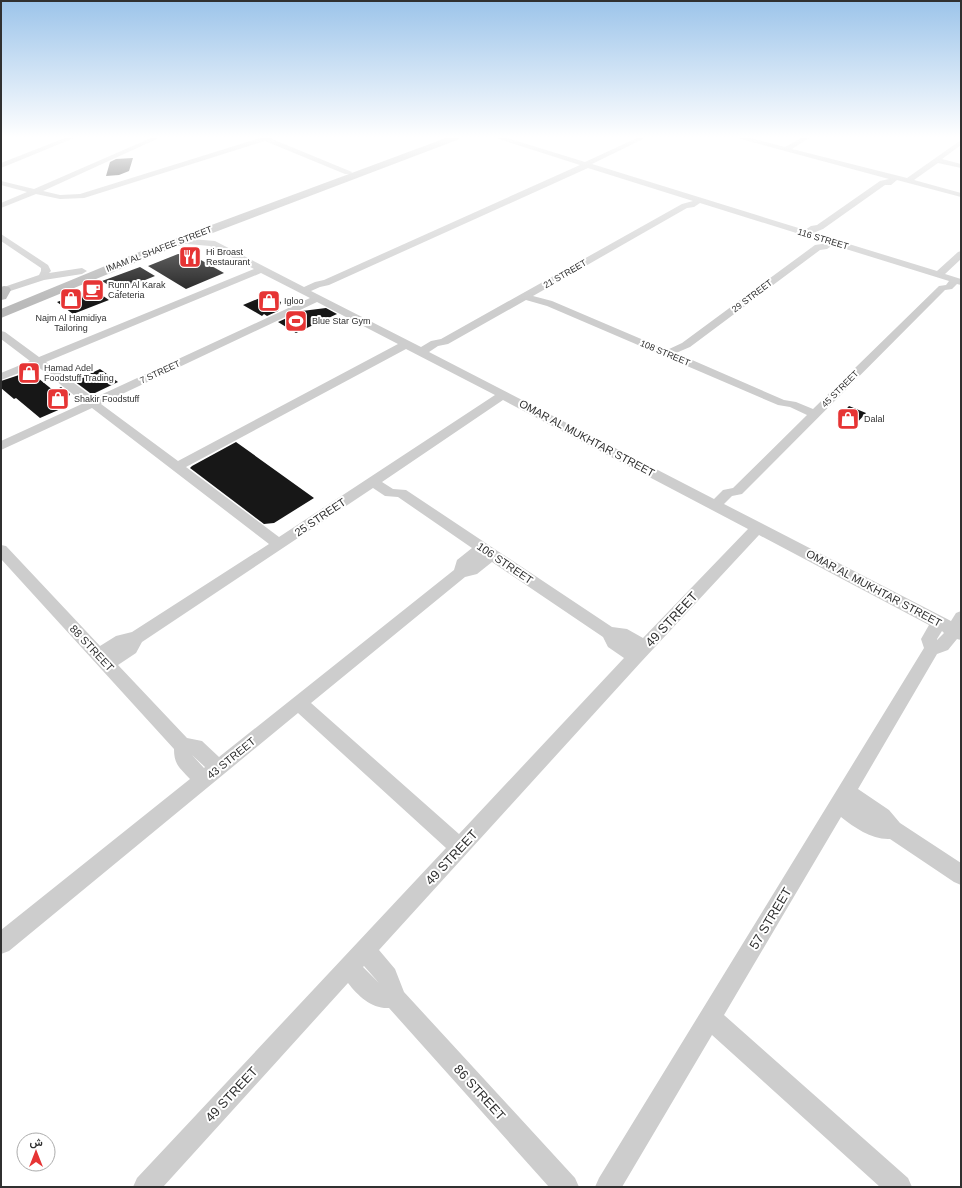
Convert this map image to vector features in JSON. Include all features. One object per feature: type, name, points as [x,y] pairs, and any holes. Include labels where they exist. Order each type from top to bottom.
[{"type":"street","points":[[1,206],[29,193]]},
{"type":"street","points":[[45,193],[60,197],[86,196],[94,193]]},
{"type":"street","name":"IMAM AL SHAFEE STREET","points":[[1,312],[82,271],[290,193]]},
{"type":"street","name":"IMAM AL SHAFEE STREET","points":[[1,312],[118,265],[306,193]]},
{"type":"street","name":"7 STREET","points":[[1,446],[93,404],[310,294],[324,286],[326,283],[523,193]]},
{"type":"street","name":"116 STREET","points":[[678,193],[810,235],[824,243],[949,281]]},
{"type":"street","points":[[810,235],[821,231],[820,227],[868,193]]},
{"type":"street","name":"21 STREET","points":[[425,354],[443,347],[444,342],[685,206],[691,205],[696,199]]},
{"type":"street","points":[[212,243],[212,233],[217,227]]},
{"type":"street","points":[[1,237],[45,266],[46,271],[42,277]]},
{"type":"street","name":"OMAR AL MUKHTAR STREET","points":[[180,241],[212,243],[939,622],[959,627]]},
{"type":"street","name":"29 STREET","points":[[672,356],[687,350],[686,345],[824,243]]},
{"type":"street","name":"45 STREET","points":[[721,508],[739,498],[737,491],[949,281],[961,254]]},
{"type":"street","points":[[1,377],[262,269]]},
{"type":"street","points":[[2,293],[42,277],[82,271]]},
{"type":"street","name":"108 STREET","points":[[529,294],[541,302],[549,303],[782,403],[787,409],[812,417]]},
{"type":"street","points":[[1,334],[279,544]]},
{"type":"street","points":[[177,467],[406,344]]},
{"type":"street","name":"25 STREET","points":[[103,660],[130,648],[136,638],[503,394]]},
{"type":"street","name":"106 STREET","points":[[377,478],[390,493],[401,493],[609,633],[614,642],[639,652]]},
{"type":"street","name":"49 STREET","points":[[146,1187],[639,652],[758,528]]},
{"type":"street","name":"88 STREET","points":[[1,550],[183,746],[184,759],[203,780]]},
{"type":"street","name":"43 STREET","points":[[1,943],[461,572],[472,570],[487,551]]},
{"type":"street","name":"57 STREET","points":[[932,649],[929,639],[939,622]]},
{"type":"street","name":"57 STREET","points":[[608,1187],[932,649],[944,646],[959,627]]},
{"type":"street","points":[[299,703],[460,846]]},
{"type":"street","name":"88 STREET","points":[[183,746],[196,747],[218,768]]},
{"type":"street","points":[[842,798],[872,827],[883,831],[893,830],[961,875]]},
{"type":"street","name":"86 STREET","points":[[364,950],[389,978],[394,990],[394,997],[566,1187]]},
{"type":"street","points":[[349,967],[376,996],[388,998],[394,997]]},
{"type":"street","points":[[710,1018],[899,1187]]},
{"type":"building","points":[[178,254],[192,255],[224,273],[186,289],[148,266]]},
{"type":"building","points":[[140,267],[155,276],[118,291],[102,281]]},
{"type":"building","points":[[93,289],[109,300],[73,314],[57,302]]},
{"type":"building","points":[[267,295],[281,302],[278,311],[267,316],[264,314],[262,316],[243,305]]},
{"type":"building","points":[[326,308],[337,314],[296,333],[278,322],[302,311]]},
{"type":"building","points":[[100,369],[118,382],[95,393],[90,393],[74,381]]},
{"type":"building","points":[[22,374],[33,374],[54,391],[61,387],[70,394],[63,408],[40,418],[16,398],[14,399],[1,388],[1,381]]},
{"type":"building","points":[[849,406],[866,413],[854,426],[837,419]]},
{"type":"building","points":[[236,442],[314,498],[274,523],[264,524],[190,468]]},
{"type":"place","name":"Hi Broast Restaurant","points":[[190,257]]},
{"type":"place","name":"Runn Al Karak Cafeteria","points":[[93,290]]},
{"type":"place","name":"Najm Al Hamidiya Tailoring","points":[[71,299]]},
{"type":"place","name":"Igloo","points":[[269,301]]},
{"type":"place","name":"Blue Star Gym","points":[[296,321]]},
{"type":"place","name":"Hamad Adel Foodstuff Trading","points":[[29,373]]},
{"type":"place","name":"Shakir Foodstuff","points":[[58,399]]},
{"type":"place","name":"Dalal","points":[[848,419]]}]
